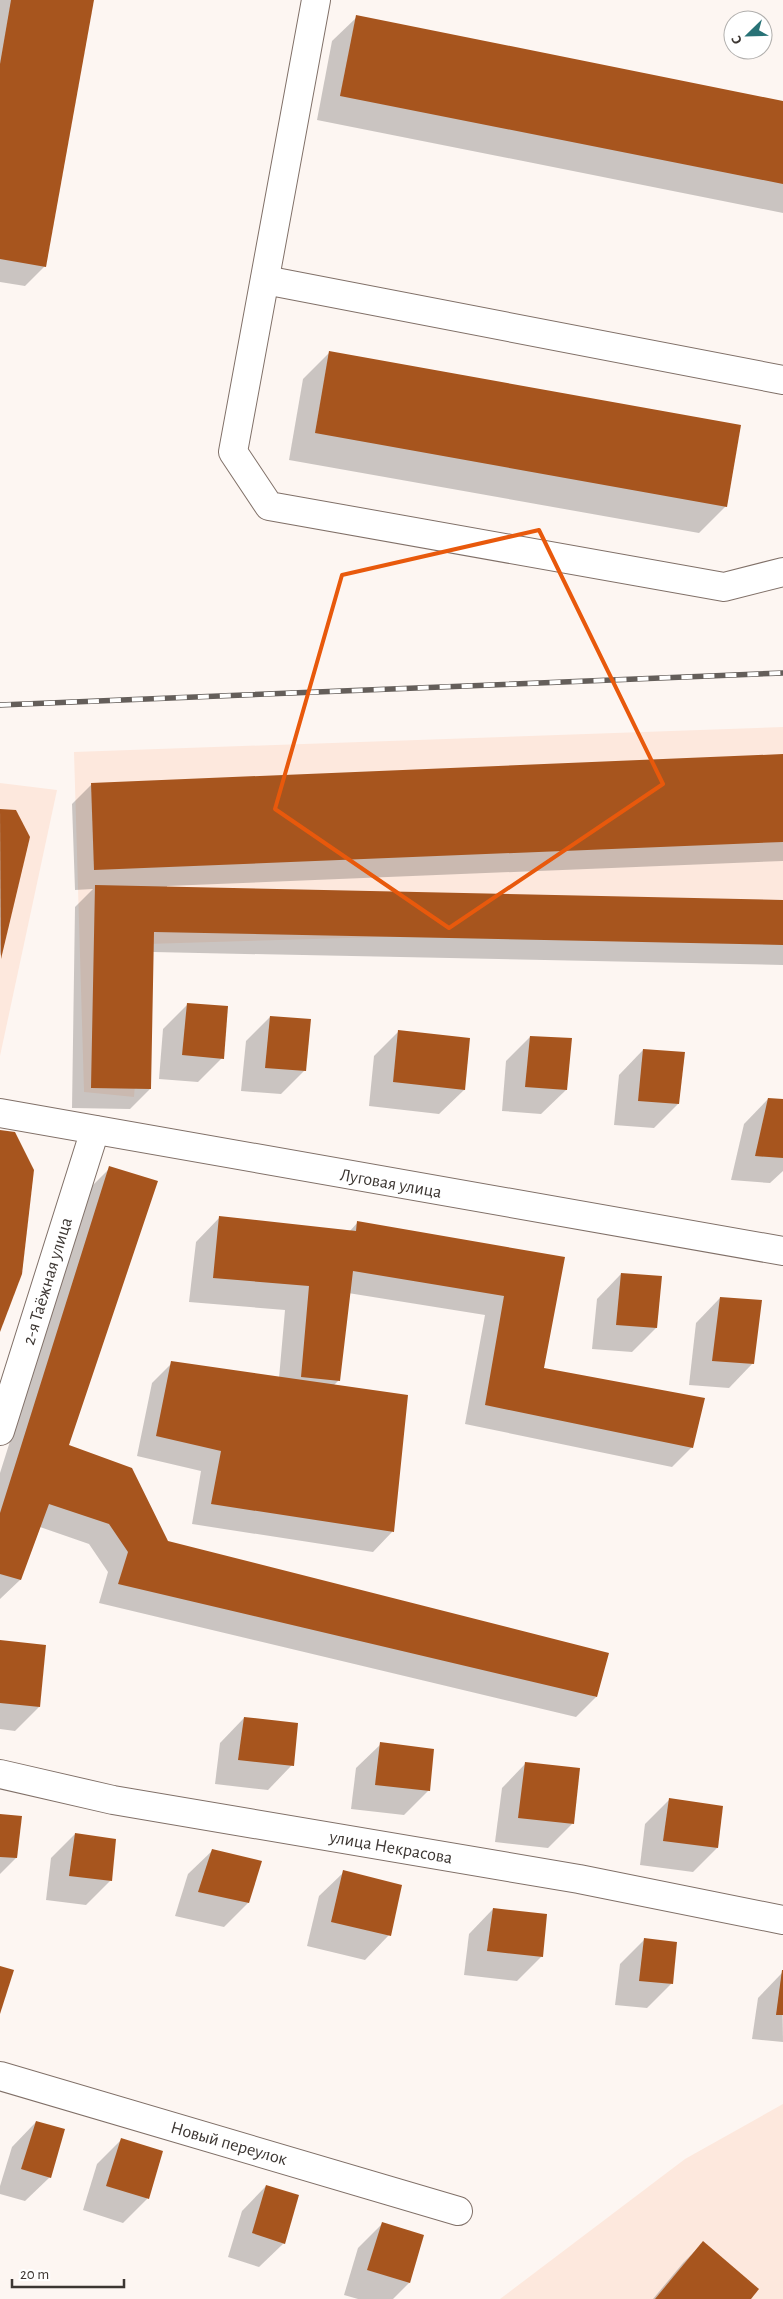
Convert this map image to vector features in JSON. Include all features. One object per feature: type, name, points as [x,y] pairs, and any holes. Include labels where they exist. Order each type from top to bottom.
[{"type":"street","points":[[316,0],[233,452],[268,506],[724,587],[783,572]]},
{"type":"street","points":[[266,280],[783,380]]},
{"type":"street","name":"Луговая улица","points":[[0,1113],[783,1252]]},
{"type":"street","name":"2-я Таёжная улица","points":[[0,1431],[95,1130]]},
{"type":"street","name":"улица Некрасова","points":[[0,1774],[113,1800],[579,1879],[783,1920]]},
{"type":"street","name":"Новый переулок","points":[[0,2076],[458,2211]]},
{"type":"highlighted area","points":[[539,530],[663,784],[449,928],[275,809],[342,575]]},
{"type":"shaded area","points":[[783,727],[783,925],[147,944],[134,1097],[84,1092],[74,752]]},
{"type":"shaded area","points":[[0,783],[57,790],[0,1056]]},
{"type":"shaded area","points":[[783,2104],[783,2299],[500,2299],[685,2159]]},
{"type":"building","points":[[11,0],[94,0],[46,267],[0,259],[0,64]]},
{"type":"building","points":[[356,15],[783,101],[783,184],[340,96]]},
{"type":"building","points":[[329,351],[741,425],[727,507],[315,433]]},
{"type":"building","points":[[783,754],[783,842],[94,870],[91,783]]},
{"type":"building","points":[[0,809],[16,810],[30,837],[1,959]]},
{"type":"building","points":[[95,885],[783,900],[783,945],[154,932],[151,1089],[91,1088]]},
{"type":"building","points":[[187,1003],[228,1006],[224,1059],[182,1055]]},
{"type":"building","points":[[270,1016],[311,1019],[306,1071],[265,1068]]},
{"type":"building","points":[[398,1030],[470,1038],[465,1090],[393,1082]]},
{"type":"building","points":[[530,1036],[572,1038],[567,1090],[525,1087]]},
{"type":"building","points":[[643,1049],[685,1052],[679,1104],[638,1101]]},
{"type":"building","points":[[768,1098],[783,1099],[783,1158],[755,1156]]},
{"type":"building","points":[[0,1130],[15,1132],[34,1170],[22,1274],[0,1332]]},
{"type":"building","points":[[109,1166],[158,1181],[69,1445],[132,1468],[168,1541],[609,1653],[597,1697],[118,1584],[128,1552],[109,1524],[49,1504],[21,1580],[0,1574],[0,1513]]},
{"type":"building","points":[[219,1216],[356,1231],[357,1221],[565,1257],[544,1368],[705,1398],[693,1448],[485,1405],[504,1296],[353,1271],[340,1381],[301,1377],[309,1286],[213,1278]]},
{"type":"building","points":[[621,1273],[662,1276],[657,1328],[616,1325]]},
{"type":"building","points":[[720,1297],[762,1300],[754,1364],[712,1361]]},
{"type":"building","points":[[171,1361],[408,1395],[394,1532],[211,1504],[221,1451],[156,1436]]},
{"type":"building","points":[[0,1640],[46,1645],[40,1707],[0,1703]]},
{"type":"building","points":[[244,1717],[298,1723],[294,1766],[238,1760]]},
{"type":"building","points":[[380,1742],[434,1749],[430,1791],[375,1785]]},
{"type":"building","points":[[525,1762],[580,1768],[574,1824],[518,1818]]},
{"type":"building","points":[[669,1798],[723,1806],[718,1848],[663,1841]]},
{"type":"building","points":[[0,1814],[22,1816],[17,1858],[0,1857]]},
{"type":"building","points":[[75,1833],[116,1839],[112,1881],[69,1876]]},
{"type":"building","points":[[212,1849],[262,1861],[249,1903],[198,1892]]},
{"type":"building","points":[[343,1870],[402,1885],[391,1936],[331,1922]]},
{"type":"building","points":[[493,1908],[547,1914],[543,1957],[487,1951]]},
{"type":"building","points":[[644,1938],[677,1942],[673,1984],[639,1981]]},
{"type":"building","points":[[0,1966],[14,1970],[0,2014]]},
{"type":"building","points":[[782,1970],[783,2015],[776,2015]]},
{"type":"building","points":[[36,2121],[65,2129],[51,2178],[21,2169]]},
{"type":"building","points":[[121,2138],[163,2151],[149,2199],[106,2186]]},
{"type":"building","points":[[266,2185],[299,2195],[285,2244],[252,2233]]},
{"type":"building","points":[[382,2222],[424,2235],[410,2283],[367,2270]]},
{"type":"building","points":[[703,2241],[759,2289],[751,2299],[655,2299]]},
{"type":"railway","points":[[0,705],[783,673]]}]
